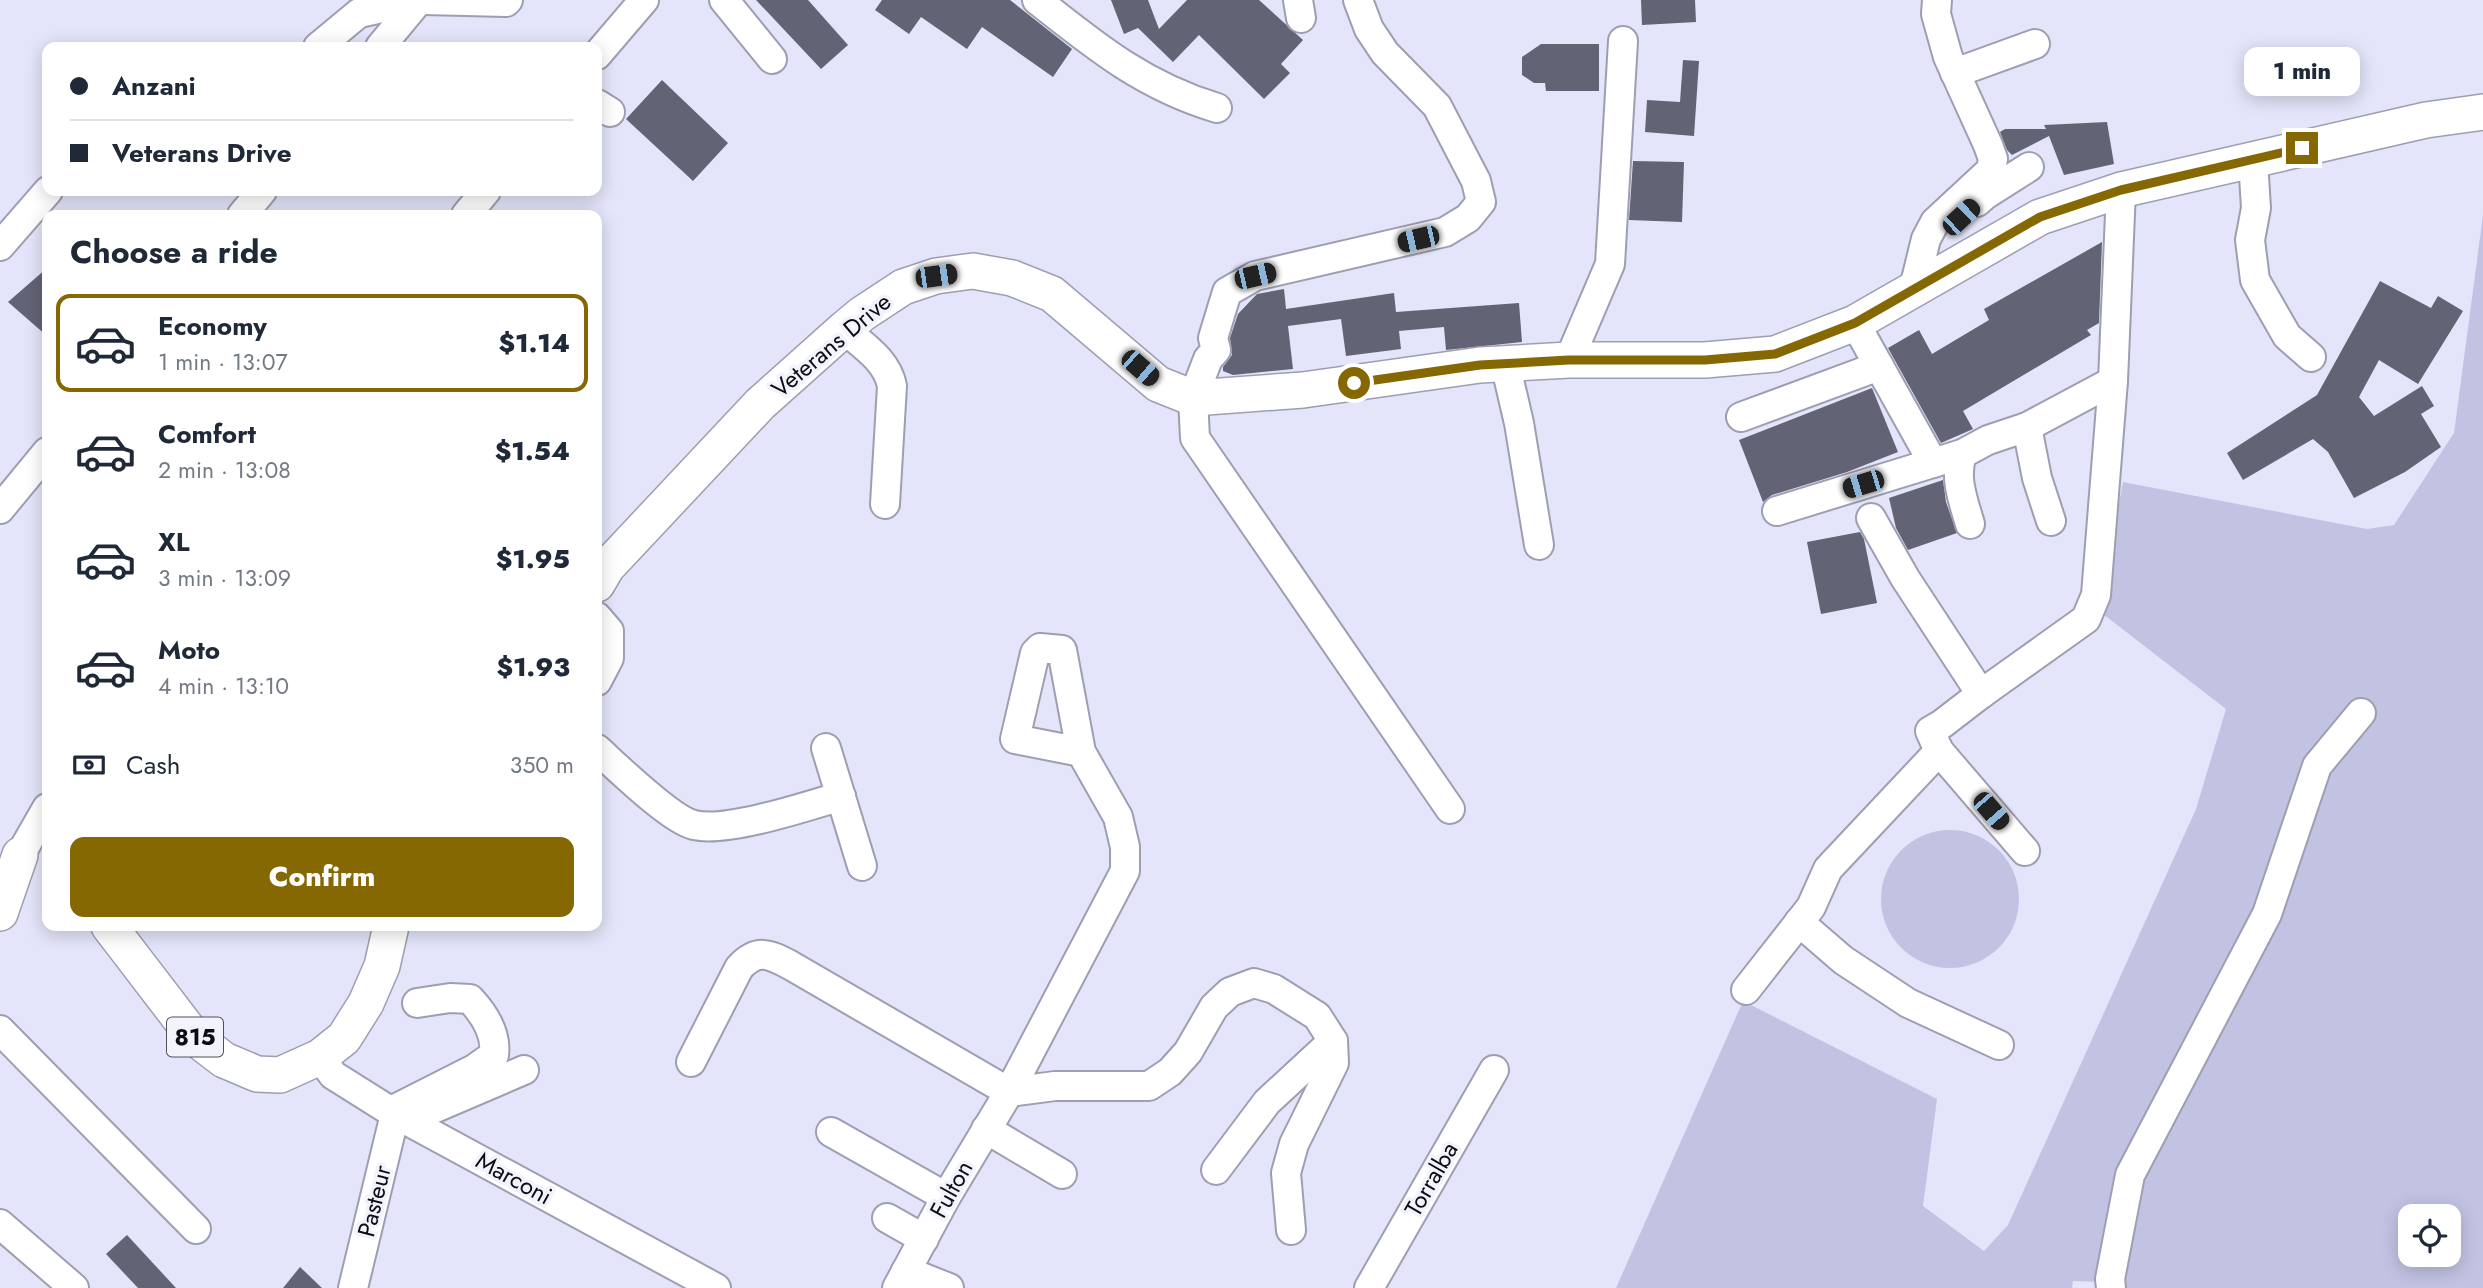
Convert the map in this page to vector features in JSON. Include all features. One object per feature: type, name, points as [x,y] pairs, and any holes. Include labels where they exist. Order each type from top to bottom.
[{"type":"main road","points":[[1183,394],[1303,390],[1505,363],[1705,360],[1775,354],[1855,323],[2040,217],[2121,190],[2426,120],[2483,112]]},
{"type":"main road","name":"Veterans Drive","points":[[602,576],[760,404],[862,314],[903,287],[936,276],[973,271],[1012,278],[1052,294],[1158,384],[1183,394]]},
{"type":"main road","points":[[0,913],[22,857]]},
{"type":"main road","name":"815","points":[[113,931],[194,1037],[224,1060],[257,1074],[280,1075],[320,1057],[345,1038],[366,1003],[382,966],[390,931]]},
{"type":"street","points":[[323,42],[359,13],[419,0]]},
{"type":"street","points":[[384,42],[419,0]]},
{"type":"street","points":[[425,0],[507,1]]},
{"type":"street","points":[[602,49],[644,0]]},
{"type":"street","points":[[724,0],[772,59]]},
{"type":"street","points":[[1037,0],[1122,64],[1181,97],[1217,108]]},
{"type":"street","points":[[1358,0],[1369,29],[1385,53],[1437,106],[1476,181],[1481,202],[1468,218],[1445,232],[1255,276],[1227,292],[1213,338],[1200,337],[1183,394],[1195,438],[1450,809]]},
{"type":"street","points":[[1925,282],[1926,239],[1935,222],[1991,170],[1993,165],[1988,145],[1955,73],[1936,14],[1937,0]]},
{"type":"street","points":[[1569,360],[1610,264],[1623,41]]},
{"type":"street","points":[[1955,73],[2035,44]]},
{"type":"street","points":[[2253,160],[2256,208],[2250,240],[2255,280],[2287,336],[2311,357]]},
{"type":"street","points":[[1925,282],[1934,248],[1949,227],[1985,195],[2029,167]]},
{"type":"street","points":[[2025,851],[1939,751],[1930,731],[2085,619],[2096,595],[2113,381],[2121,190]]},
{"type":"street","points":[[0,246],[44,196]]},
{"type":"street","points":[[246,210],[258,196]]},
{"type":"street","points":[[470,210],[482,196]]},
{"type":"street","points":[[1855,323],[1933,463]]},
{"type":"street","points":[[844,329],[880,361],[890,376],[892,386],[885,503]]},
{"type":"street","points":[[1505,363],[1519,424],[1539,544]]},
{"type":"street","points":[[1741,417],[1879,366]]},
{"type":"street","points":[[1777,511],[1962,454],[1988,440],[2028,426],[2113,381]]},
{"type":"street","points":[[2028,426],[2037,478],[2051,520]]},
{"type":"street","points":[[1962,454],[1957,468],[1970,524]]},
{"type":"street","points":[[0,509],[42,458]]},
{"type":"street","points":[[1871,518],[1905,578],[1981,694]]},
{"type":"street","points":[[602,623],[609,631],[609,658],[602,671]]},
{"type":"street","name":"Fulton","points":[[902,1280],[946,1197],[1009,1092],[1125,871],[1125,847],[1118,817],[1081,752],[1062,650],[1040,648],[1035,653],[1015,739],[1081,752]]},
{"type":"street","points":[[2111,1288],[2110,1279],[2130,1175],[2267,914],[2317,766],[2361,713]]},
{"type":"street","points":[[826,748],[862,866]]},
{"type":"street","points":[[1746,990],[1811,907],[1828,869],[1939,751]]},
{"type":"street","points":[[602,753],[672,814],[692,825],[715,828],[799,809],[841,796]]},
{"type":"street","points":[[22,857],[42,818]]},
{"type":"street","points":[[1799,922],[1843,960],[1908,1003],[2000,1045]]},
{"type":"street","points":[[691,1062],[739,968],[752,957],[769,954],[1009,1092],[1055,1086],[1149,1086],[1170,1072],[1188,1052],[1214,1007],[1230,992],[1254,983],[1274,989],[1317,1016],[1333,1041],[1334,1063],[1294,1144],[1286,1173],[1291,1230]]},
{"type":"street","points":[[398,1115],[494,1055],[496,1042],[484,1014],[470,999],[450,998],[417,1003]]},
{"type":"street","points":[[0,1030],[196,1228]]},
{"type":"street","points":[[1216,1170],[1267,1102],[1333,1041]]},
{"type":"street","name":"Marconi","points":[[320,1057],[333,1075],[398,1115],[716,1288]]},
{"type":"street","points":[[398,1115],[524,1070]]},
{"type":"street","name":"Torralba","points":[[1369,1288],[1494,1070]]},
{"type":"street","name":"Pasteur","points":[[353,1288],[398,1115]]},
{"type":"street","points":[[986,1129],[1062,1174]]},
{"type":"street","points":[[831,1132],[946,1197]]},
{"type":"street","points":[[887,1217],[924,1239]]},
{"type":"street","points":[[0,1224],[74,1288]]},
{"type":"street","points":[[902,1280],[949,1288]]},
{"type":"shaded area","points":[[2483,215],[2483,1288],[2111,1288],[2110,1279],[2130,1175],[2274,911],[2322,768],[2368,714],[2358,706],[2313,761],[2262,908],[2142,1131],[2120,1183],[2103,1282],[2073,1281],[2072,1288],[1616,1288],[1743,1001],[1937,1099],[1923,1206],[1984,1251],[2008,1225],[2196,809],[2226,709],[2099,611],[2123,482],[2367,529],[2394,525],[2454,433]]},
{"type":"shaded area","points":[[1950,830],[1977,835],[1999,850],[2014,872],[2019,899],[2014,926],[1999,948],[1977,963],[1950,968],[1923,963],[1901,948],[1886,926],[1881,899],[1886,872],[1901,850],[1923,835]]},
{"type":"building","points":[[756,0],[808,0],[848,45],[821,69]]},
{"type":"building","points":[[882,0],[1010,0],[1072,49],[1053,77],[982,27],[967,49],[921,17],[909,34],[875,10]]},
{"type":"building","points":[[1111,0],[1148,0],[1159,29],[1187,0],[1259,0],[1303,40],[1281,64],[1290,73],[1264,99],[1199,35],[1173,62],[1138,28],[1124,34]]},
{"type":"building","points":[[1641,0],[1695,0],[1696,22],[1642,25]]},
{"type":"building","points":[[1541,44],[1599,44],[1599,91],[1546,91],[1545,83],[1534,83],[1522,75],[1522,57]]},
{"type":"building","points":[[1683,60],[1699,61],[1694,136],[1645,132],[1647,100],[1680,102]]},
{"type":"building","points":[[662,80],[728,143],[693,181],[626,119]]},
{"type":"building","points":[[2107,122],[2114,164],[2064,175],[2049,136],[2012,155],[2007,150],[2000,132],[2005,129],[2046,129],[2044,125]]},
{"type":"building","points":[[1633,161],[1684,162],[1682,222],[1629,220]]},
{"type":"building","points":[[2102,242],[2099,323],[2087,330],[2091,335],[1963,411],[1973,429],[1941,443],[1888,348],[1919,330],[1932,354],[1989,320],[1984,309]]},
{"type":"building","points":[[42,272],[42,332],[8,302]]},
{"type":"building","points":[[2380,281],[2431,308],[2438,296],[2463,311],[2418,384],[2379,360],[2359,397],[2374,416],[2422,386],[2434,406],[2421,414],[2441,447],[2405,472],[2354,498],[2328,452],[2313,439],[2243,480],[2227,453],[2317,395]]},
{"type":"building","points":[[1284,289],[1286,309],[1394,293],[1396,312],[1519,303],[1522,342],[1446,350],[1444,327],[1399,331],[1401,349],[1346,356],[1341,319],[1288,326],[1293,369],[1233,375],[1223,371],[1232,355],[1230,338],[1238,314],[1257,294]]},
{"type":"building","points":[[1872,388],[1898,452],[1847,472],[1772,495],[1763,502],[1739,440]]},
{"type":"building","points":[[1943,480],[1946,502],[1957,533],[1908,550],[1896,528],[1889,498]]},
{"type":"building","points":[[1860,532],[1864,539],[1877,603],[1821,614],[1807,542]]},
{"type":"building","points":[[127,1235],[176,1288],[138,1288],[106,1254]]},
{"type":"building","points":[[300,1267],[322,1288],[283,1288]]},
{"type":"route","points":[[1354,383],[1480,365],[1569,360],[1705,360],[1775,354],[1855,323],[2040,217],[2121,190],[2302,148]]}]
